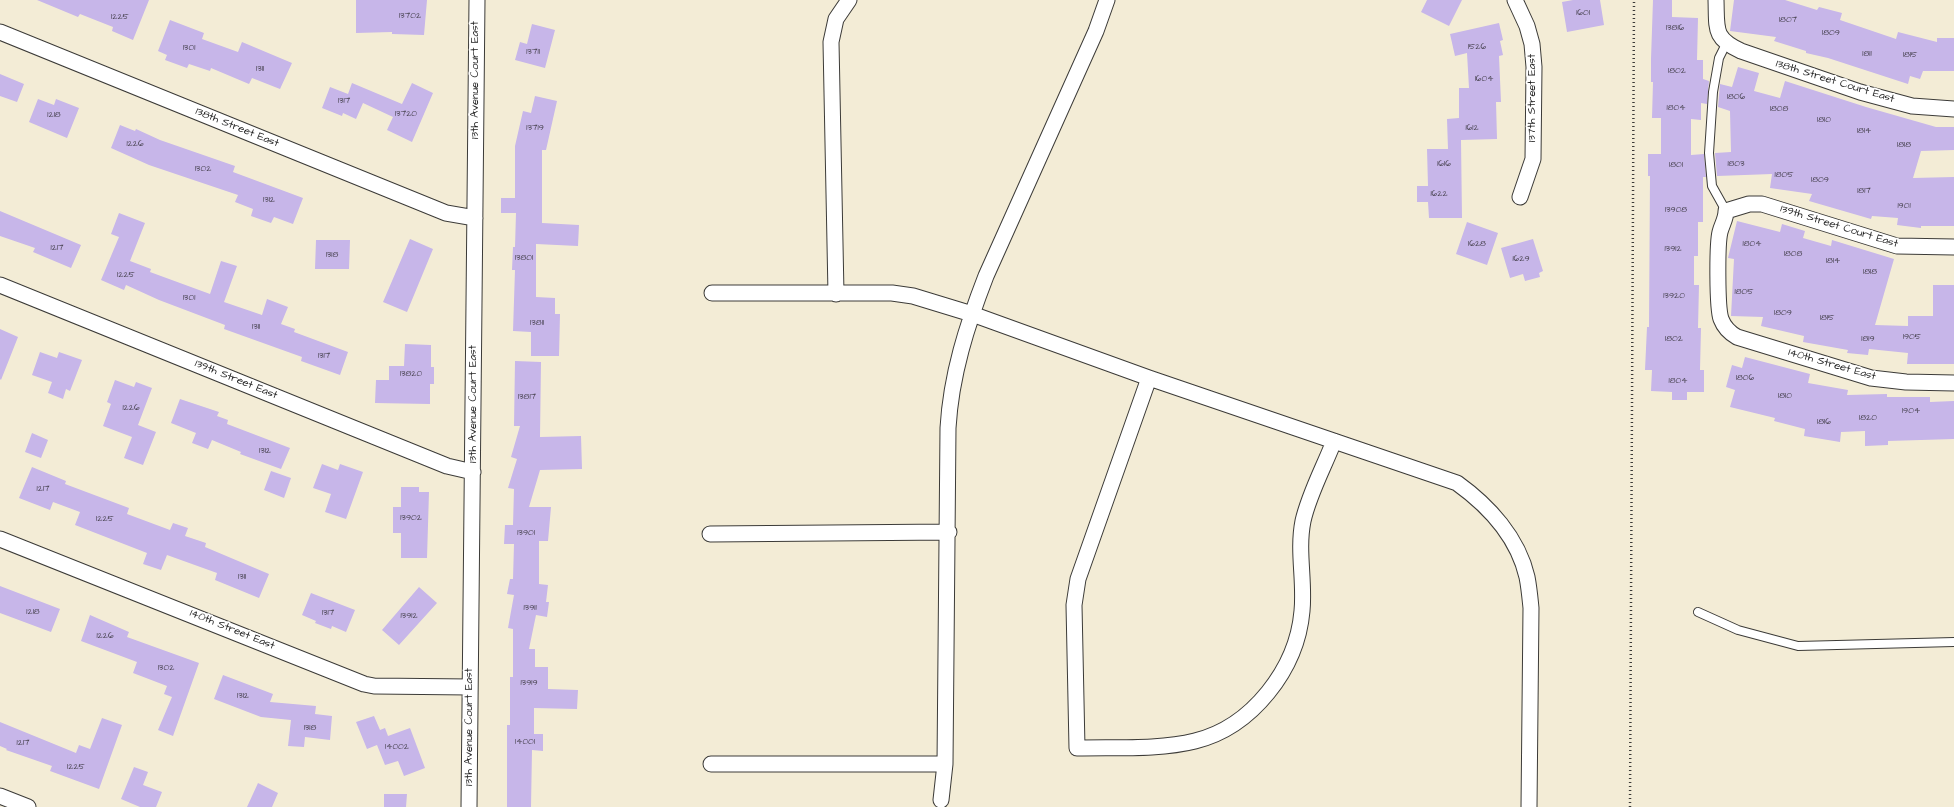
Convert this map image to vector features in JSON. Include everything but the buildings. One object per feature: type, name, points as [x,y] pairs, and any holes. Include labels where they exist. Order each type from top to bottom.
[{"type":"street","name":"13th Avenue Court East","points":[[469,807],[477,0]]},
{"type":"street","points":[[836,294],[831,42],[836,19],[849,0]]},
{"type":"street","points":[[940,804],[945,764],[949,532],[949,405],[954,374],[972,314],[986,276],[1093,38],[1107,0]]},
{"type":"street","name":"137th Street East","points":[[1515,0],[1527,26],[1532,44],[1534,67],[1533,159],[1520,197]]},
{"type":"street","points":[[1716,0],[1717,29],[1724,41]]},
{"type":"street","name":"138th Street East","points":[[0,32],[446,213],[475,218]]},
{"type":"street","name":"138th Street Court East","points":[[1724,41],[1765,60],[1860,92],[1912,106],[1954,108]]},
{"type":"street","name":"139th Street Court East","points":[[1726,211],[1749,204],[1762,204],[1897,246],[1954,247]]},
{"type":"street","name":"140th Street East","points":[[1726,211],[1726,218],[1720,232],[1719,306],[1720,318],[1730,333],[1737,337],[1871,378],[1906,382],[1954,383]]},
{"type":"street","name":"139th Street East","points":[[0,285],[447,466],[473,472]]},
{"type":"street","points":[[712,293],[892,293],[913,296],[972,314],[1149,378],[1457,483],[1475,496],[1509,534],[1520,556],[1527,577],[1531,608],[1529,807]]},
{"type":"street","points":[[1149,378],[1078,579],[1074,605],[1077,748],[1169,745],[1195,741],[1236,723],[1255,707],[1271,689],[1283,671],[1299,632],[1302,612],[1300,542],[1304,519],[1334,442]]},
{"type":"street","points":[[710,534],[949,532]]},
{"type":"street","name":"140th Street East","points":[[0,539],[364,684],[374,686],[470,687]]},
{"type":"street","points":[[711,764],[945,764]]},
{"type":"street","points":[[0,796],[28,807]]},
{"type":"lane","points":[[1724,41],[1719,58],[1713,92],[1709,153],[1712,186],[1726,211]]},
{"type":"lane","points":[[1698,612],[1738,630],[1798,646],[1954,642]]},
{"type":"path","points":[[1630,807],[1634,0]]}]
